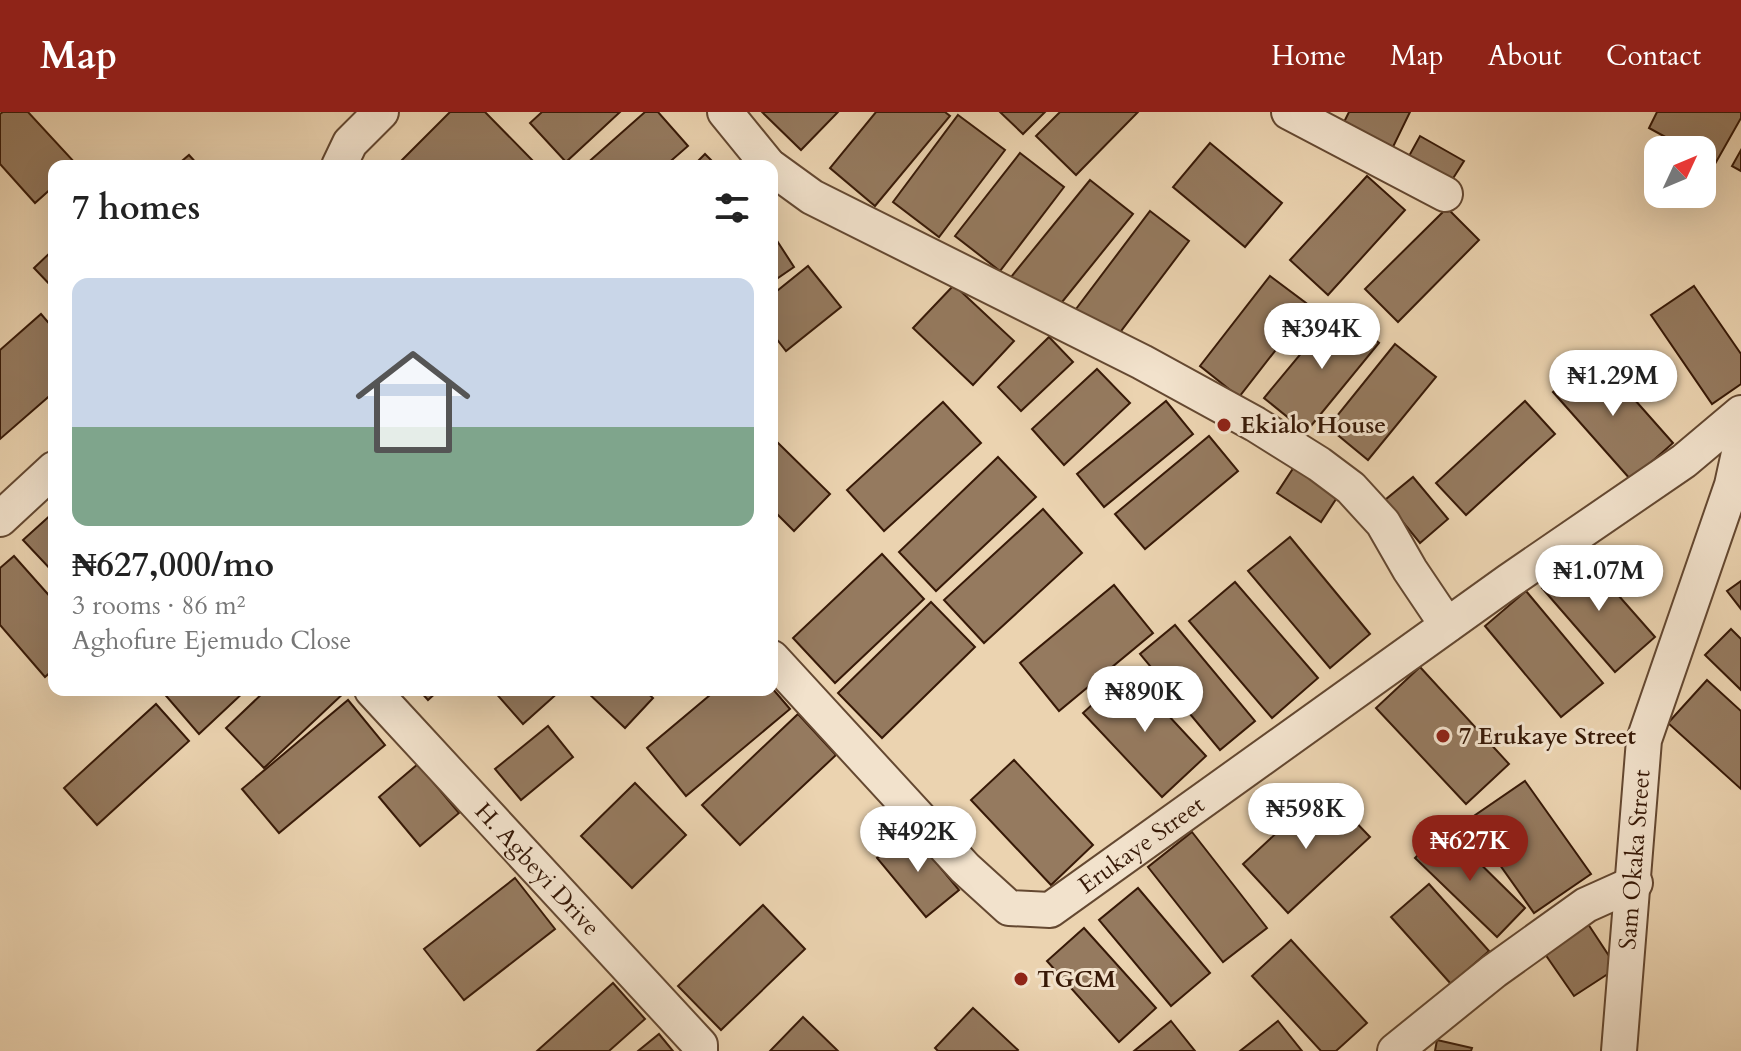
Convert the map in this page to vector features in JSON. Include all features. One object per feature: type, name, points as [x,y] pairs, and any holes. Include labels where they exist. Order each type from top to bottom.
[{"type":"street","points":[[342,160],[350,143],[381,112]]},
{"type":"street","points":[[725,112],[764,160]]},
{"type":"street","points":[[1289,112],[1445,194]]},
{"type":"street","points":[[778,173],[812,197],[1142,362],[1255,424],[1319,464],[1351,488],[1383,523],[1447,625]]},
{"type":"street","name":"Erukaye Street","points":[[778,664],[976,878],[1009,908],[1050,910],[1447,625],[1684,461],[1741,413]]},
{"type":"street","name":"Sam Okaka Street","points":[[1619,1051],[1635,883],[1644,740],[1732,485],[1741,444]]},
{"type":"street","points":[[0,519],[48,475]]},
{"type":"street","name":"H. Agbeyi Drive","points":[[378,696],[700,1045],[700,1051]]},
{"type":"street","points":[[1395,1051],[1494,971],[1586,905],[1635,883]]},
{"type":"building","points":[[28,112],[72,160],[48,160],[48,191],[35,203],[0,164],[0,114]]},
{"type":"building","points":[[450,112],[485,112],[532,160],[402,160]]},
{"type":"building","points":[[542,112],[620,112],[568,160],[564,160],[530,123]]},
{"type":"building","points":[[645,112],[658,112],[688,146],[672,160],[591,160]]},
{"type":"building","points":[[762,112],[838,112],[801,150]]},
{"type":"building","points":[[876,112],[945,112],[950,116],[875,206],[830,168]]},
{"type":"building","points":[[1000,112],[1045,112],[1023,134]]},
{"type":"building","points":[[1060,112],[1138,112],[1076,175],[1036,136]]},
{"type":"building","points":[[1349,112],[1410,112],[1392,149],[1343,124]]},
{"type":"building","points":[[1657,112],[1741,112],[1741,118],[1716,162],[1716,136],[1664,136],[1649,128]]},
{"type":"building","points":[[958,115],[1005,150],[939,237],[893,202]]},
{"type":"building","points":[[1420,136],[1464,161],[1452,180],[1409,156]]},
{"type":"building","points":[[1210,143],[1282,203],[1245,247],[1173,187]]},
{"type":"building","points":[[1741,150],[1741,171],[1732,166]]},
{"type":"building","points":[[1020,153],[1064,187],[1000,271],[955,236]]},
{"type":"building","points":[[1367,176],[1405,210],[1328,295],[1290,260]]},
{"type":"building","points":[[1090,180],[1133,214],[1054,312],[1011,277]]},
{"type":"building","points":[[1447,208],[1479,240],[1398,322],[1365,289]]},
{"type":"building","points":[[1150,211],[1189,241],[1115,339],[1076,309]]},
{"type":"building","points":[[778,242],[794,267],[778,278]]},
{"type":"building","points":[[48,255],[48,283],[34,268]]},
{"type":"building","points":[[808,266],[841,307],[786,351],[778,341],[778,290]]},
{"type":"building","points":[[1270,276],[1310,306],[1239,397],[1200,366]]},
{"type":"building","points":[[954,285],[1014,341],[973,385],[913,328]]},
{"type":"building","points":[[1694,286],[1741,354],[1741,384],[1712,404],[1651,315]]},
{"type":"building","points":[[1338,309],[1379,343],[1306,432],[1264,398]]},
{"type":"building","points":[[41,314],[48,322],[48,397],[0,439],[0,350]]},
{"type":"building","points":[[1049,337],[1073,362],[1021,411],[998,387]]},
{"type":"building","points":[[1395,344],[1436,377],[1368,460],[1328,427]]},
{"type":"building","points":[[1596,356],[1673,443],[1631,480],[1553,392]]},
{"type":"building","points":[[1097,369],[1130,403],[1064,465],[1032,429]]},
{"type":"building","points":[[1166,401],[1193,434],[1104,507],[1077,474]]},
{"type":"building","points":[[1525,401],[1555,434],[1466,515],[1436,483]]},
{"type":"building","points":[[943,402],[981,443],[884,531],[847,490]]},
{"type":"building","points":[[1209,436],[1238,471],[1145,549],[1115,514]]},
{"type":"building","points":[[778,443],[830,494],[794,531],[778,515]]},
{"type":"building","points":[[998,457],[1036,497],[936,591],[899,552]]},
{"type":"building","points":[[1298,461],[1342,490],[1321,522],[1277,493]]},
{"type":"building","points":[[1413,477],[1448,519],[1420,543],[1385,500]]},
{"type":"building","points":[[1043,509],[1082,553],[984,643],[944,600]]},
{"type":"building","points":[[48,517],[48,567],[23,540]]},
{"type":"building","points":[[1290,537],[1370,634],[1330,668],[1248,571]]},
{"type":"building","points":[[882,554],[924,599],[835,683],[793,638]]},
{"type":"building","points":[[1582,554],[1655,637],[1615,672],[1542,588]]},
{"type":"building","points":[[14,556],[48,594],[48,674],[45,677],[0,625],[0,568]]},
{"type":"building","points":[[1741,581],[1741,609],[1727,591]]},
{"type":"building","points":[[1235,582],[1318,678],[1272,718],[1189,621]]},
{"type":"building","points":[[1114,585],[1153,633],[1059,711],[1020,663]]},
{"type":"building","points":[[1526,591],[1603,683],[1561,717],[1485,626]]},
{"type":"building","points":[[931,602],[975,647],[882,738],[838,693]]},
{"type":"building","points":[[1175,625],[1255,721],[1220,750],[1140,654]]},
{"type":"building","points":[[1731,629],[1741,639],[1741,690],[1705,655]]},
{"type":"building","name":"7 Erukaye Street","points":[[1420,667],[1509,764],[1466,804],[1376,708]]},
{"type":"building","points":[[1128,672],[1206,756],[1162,797],[1083,713]]},
{"type":"building","points":[[1707,680],[1741,711],[1741,789],[1668,723]]},
{"type":"building","points":[[778,695],[790,709],[686,796],[647,748],[709,696]]},
{"type":"building","points":[[166,696],[240,696],[199,734]]},
{"type":"building","points":[[260,696],[341,696],[264,768],[226,728]]},
{"type":"building","points":[[498,696],[554,696],[523,724]]},
{"type":"building","points":[[591,696],[653,698],[625,728]]},
{"type":"building","points":[[348,700],[385,745],[279,833],[242,789]]},
{"type":"building","points":[[156,704],[189,741],[97,825],[64,788]]},
{"type":"building","points":[[798,714],[836,755],[740,845],[702,805]]},
{"type":"building","points":[[548,726],[573,757],[521,800],[495,769]]},
{"type":"building","points":[[1014,760],[1093,845],[1051,885],[971,800]]},
{"type":"building","points":[[418,764],[459,813],[420,846],[379,797]]},
{"type":"building","points":[[1525,781],[1591,874],[1534,913],[1468,820]]},
{"type":"building","points":[[635,783],[686,835],[632,888],[581,836]]},
{"type":"building","points":[[1324,789],[1370,837],[1288,913],[1243,864]]},
{"type":"building","points":[[1444,828],[1525,908],[1497,937],[1415,858]]},
{"type":"building","points":[[910,831],[959,890],[926,917],[877,858]]},
{"type":"building","points":[[1192,832],[1267,928],[1223,962],[1148,867]]},
{"type":"building","points":[[515,878],[555,929],[464,1000],[424,949]]},
{"type":"building","points":[[1429,884],[1489,951],[1451,984],[1391,917]]},
{"type":"building","points":[[1138,888],[1210,973],[1171,1006],[1099,920]]},
{"type":"building","points":[[763,905],[805,949],[721,1030],[678,986]]},
{"type":"building","points":[[1588,924],[1617,968],[1574,996],[1545,954]]},
{"type":"building","points":[[1084,928],[1156,1008],[1119,1042],[1047,961]]},
{"type":"building","points":[[1291,940],[1367,1023],[1336,1051],[1321,1051],[1252,976]]},
{"type":"building","points":[[613,983],[645,1019],[609,1051],[537,1051]]},
{"type":"building","points":[[973,1008],[1018,1050],[938,1051],[935,1048]]},
{"type":"building","points":[[803,1017],[838,1051],[770,1051]]},
{"type":"building","points":[[1171,1021],[1195,1051],[1134,1051]]},
{"type":"building","points":[[1278,1021],[1302,1051],[1240,1051]]},
{"type":"building","points":[[659,1034],[673,1051],[638,1051]]},
{"type":"building","points":[[1437,1040],[1472,1048],[1471,1051],[1435,1051]]},
{"type":"place","name":"Ekialo House","points":[[1224,425]]},
{"type":"place","name":"7 Erukaye Street","points":[[1443,736]]},
{"type":"place","name":"TGCM","points":[[1021,979]]}]
